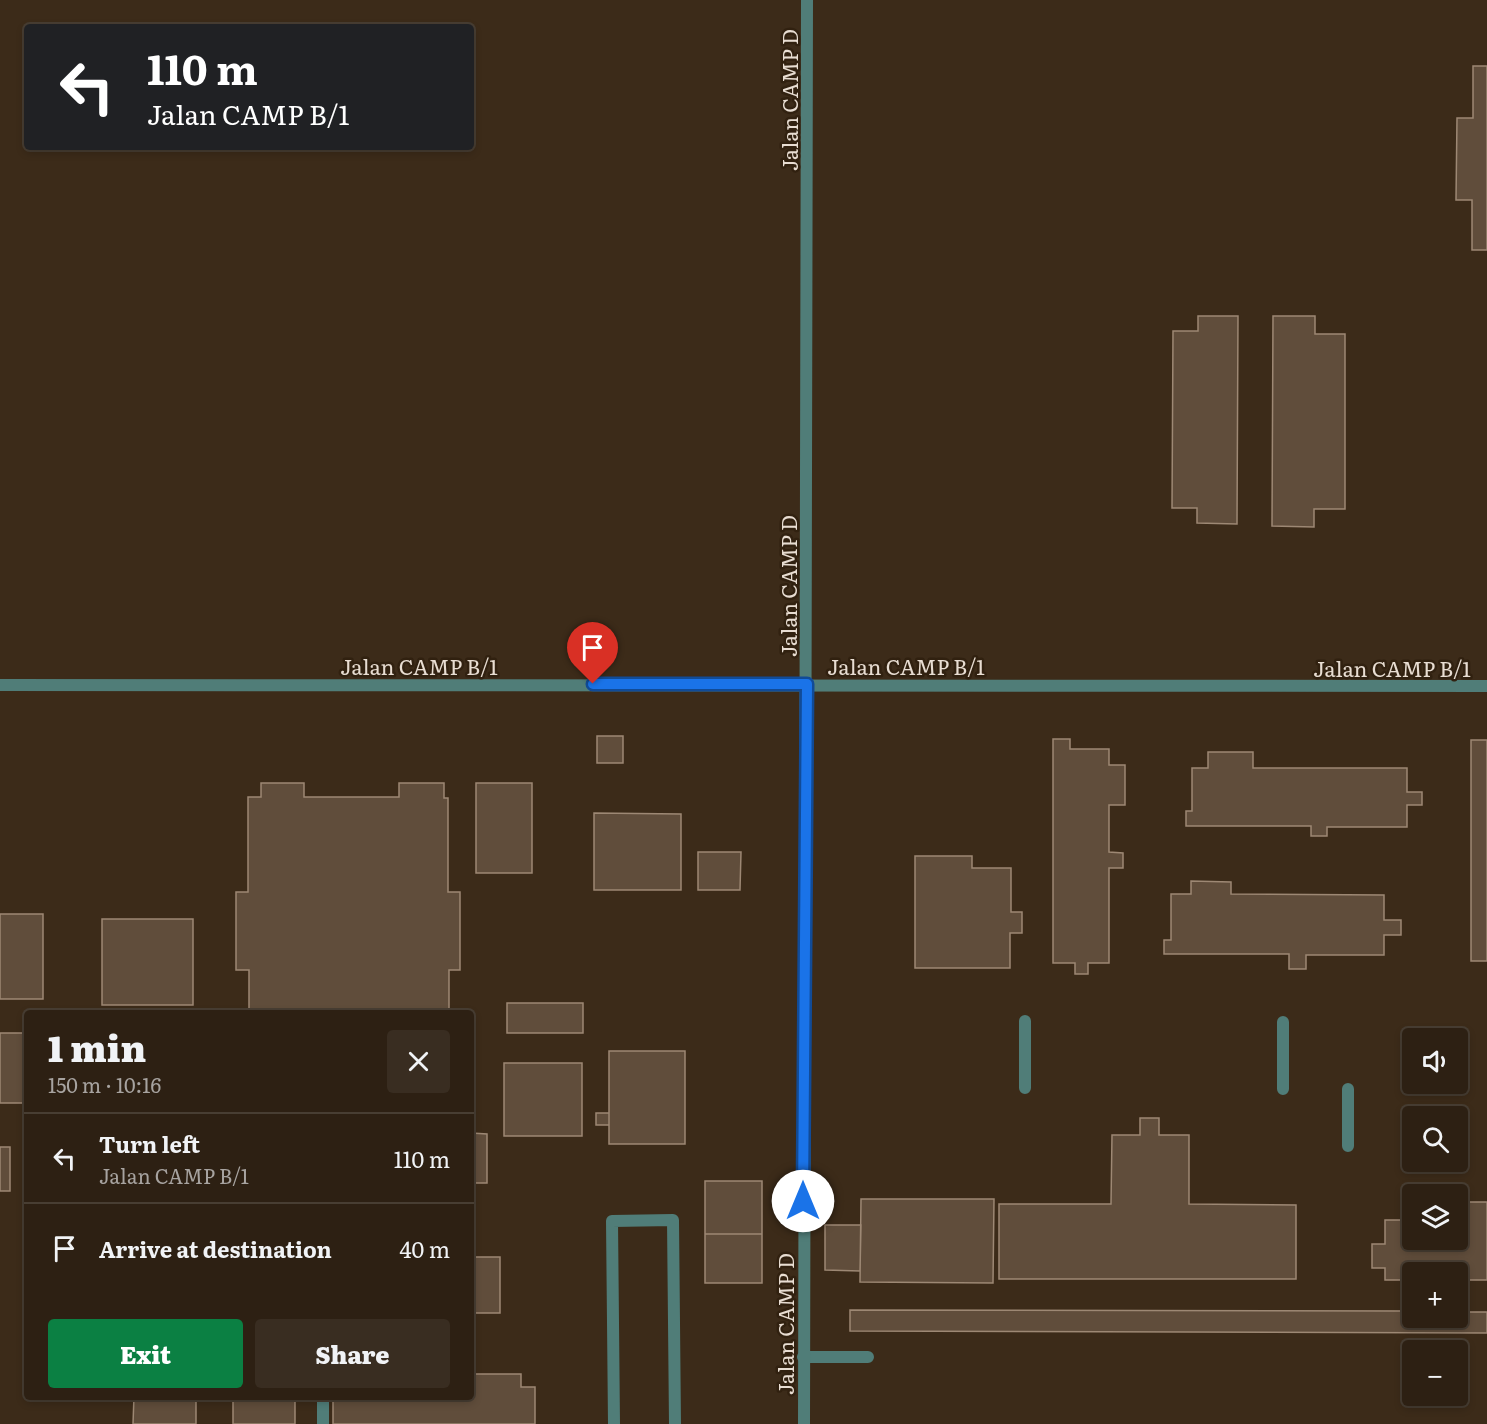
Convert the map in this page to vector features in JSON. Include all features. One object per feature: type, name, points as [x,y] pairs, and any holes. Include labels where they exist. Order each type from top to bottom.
[{"type":"street","name":"Jalan CAMP D","points":[[804,1424],[807,0]]},
{"type":"street","name":"Jalan CAMP B/1","points":[[0,685],[1487,686]]},
{"type":"street","points":[[1025,1021],[1025,1088]]},
{"type":"street","points":[[1283,1022],[1283,1089]]},
{"type":"street","points":[[1348,1089],[1348,1146]]},
{"type":"street","points":[[614,1424],[612,1221],[673,1220],[675,1424]]},
{"type":"street","points":[[803,1357],[868,1357]]},
{"type":"street","points":[[323,1400],[323,1424]]},
{"type":"building","points":[[1473,66],[1487,66],[1487,250],[1472,250],[1472,200],[1456,200],[1457,118],[1473,118]]},
{"type":"building","points":[[1198,316],[1238,316],[1237,524],[1197,523],[1197,508],[1172,508],[1173,331],[1198,331]]},
{"type":"building","points":[[1273,316],[1315,316],[1315,334],[1345,334],[1345,509],[1314,509],[1314,527],[1272,526]]},
{"type":"building","points":[[597,736],[623,736],[623,763],[597,763]]},
{"type":"building","points":[[1053,739],[1070,739],[1070,749],[1109,749],[1109,765],[1125,765],[1125,805],[1109,805],[1109,852],[1123,853],[1123,868],[1109,868],[1109,963],[1088,963],[1088,974],[1075,974],[1075,963],[1053,963]]},
{"type":"building","points":[[1471,740],[1487,740],[1487,961],[1471,961]]},
{"type":"building","points":[[1208,752],[1253,752],[1253,768],[1407,768],[1407,792],[1422,792],[1422,805],[1407,805],[1407,827],[1327,827],[1327,836],[1311,836],[1311,826],[1186,826],[1186,811],[1192,811],[1192,768],[1208,768]]},
{"type":"building","points":[[261,783],[304,783],[304,797],[399,797],[399,783],[444,783],[444,798],[448,798],[448,892],[460,892],[460,970],[449,970],[449,1010],[249,1010],[249,970],[236,970],[236,892],[248,892],[248,797],[261,797]]},
{"type":"building","points":[[476,783],[532,783],[532,873],[476,873]]},
{"type":"building","points":[[594,813],[681,814],[681,890],[594,890]]},
{"type":"building","points":[[698,852],[741,852],[740,890],[698,890]]},
{"type":"building","points":[[915,856],[972,856],[972,868],[1011,868],[1011,912],[1022,912],[1022,933],[1010,933],[1010,968],[915,968]]},
{"type":"building","points":[[1191,881],[1231,882],[1231,894],[1384,895],[1384,920],[1401,920],[1401,935],[1384,935],[1384,955],[1306,955],[1306,969],[1289,969],[1289,954],[1164,954],[1164,940],[1171,940],[1171,894],[1191,894]]},
{"type":"building","points":[[0,914],[43,914],[43,999],[0,999]]},
{"type":"building","points":[[102,919],[193,919],[193,1005],[102,1005]]},
{"type":"building","points":[[507,1003],[583,1003],[583,1033],[507,1033]]},
{"type":"building","points":[[0,1033],[24,1033],[24,1103],[0,1103]]},
{"type":"building","points":[[609,1051],[685,1051],[685,1144],[609,1144]]},
{"type":"building","points":[[504,1063],[582,1063],[582,1136],[504,1136]]},
{"type":"building","points":[[596,1113],[609,1113],[609,1125],[596,1125]]},
{"type":"building","points":[[1140,1118],[1159,1118],[1159,1135],[1189,1135],[1189,1204],[1296,1205],[1296,1279],[999,1279],[999,1204],[1111,1204],[1112,1135],[1140,1135]]},
{"type":"building","points":[[474,1133],[487,1134],[487,1183],[474,1183]]},
{"type":"building","points":[[0,1147],[10,1147],[10,1191],[0,1191]]},
{"type":"building","points":[[705,1181],[762,1181],[762,1234],[705,1234]]},
{"type":"building","points":[[861,1199],[994,1199],[993,1283],[860,1282]]},
{"type":"building","points":[[1468,1202],[1487,1202],[1487,1280],[1468,1280],[1468,1262],[1402,1262],[1402,1280],[1385,1280],[1385,1268],[1372,1268],[1372,1244],[1385,1244],[1385,1220],[1402,1220],[1402,1250],[1468,1250]]},
{"type":"building","points":[[825,1225],[861,1225],[860,1271],[825,1270]]},
{"type":"building","points":[[705,1234],[762,1234],[762,1283],[705,1283]]},
{"type":"building","points":[[474,1257],[500,1257],[500,1313],[474,1313]]},
{"type":"building","points":[[850,1310],[1402,1311],[1402,1328],[1468,1328],[1468,1312],[1487,1312],[1487,1333],[850,1331]]},
{"type":"building","points":[[474,1374],[521,1374],[521,1387],[535,1387],[535,1424],[333,1424],[333,1400],[474,1400]]},
{"type":"building","points":[[134,1400],[196,1400],[196,1424],[133,1424]]},
{"type":"building","points":[[233,1400],[295,1400],[295,1424],[233,1424]]},
{"type":"route","points":[[593,684],[807,684],[803,1201]]}]
